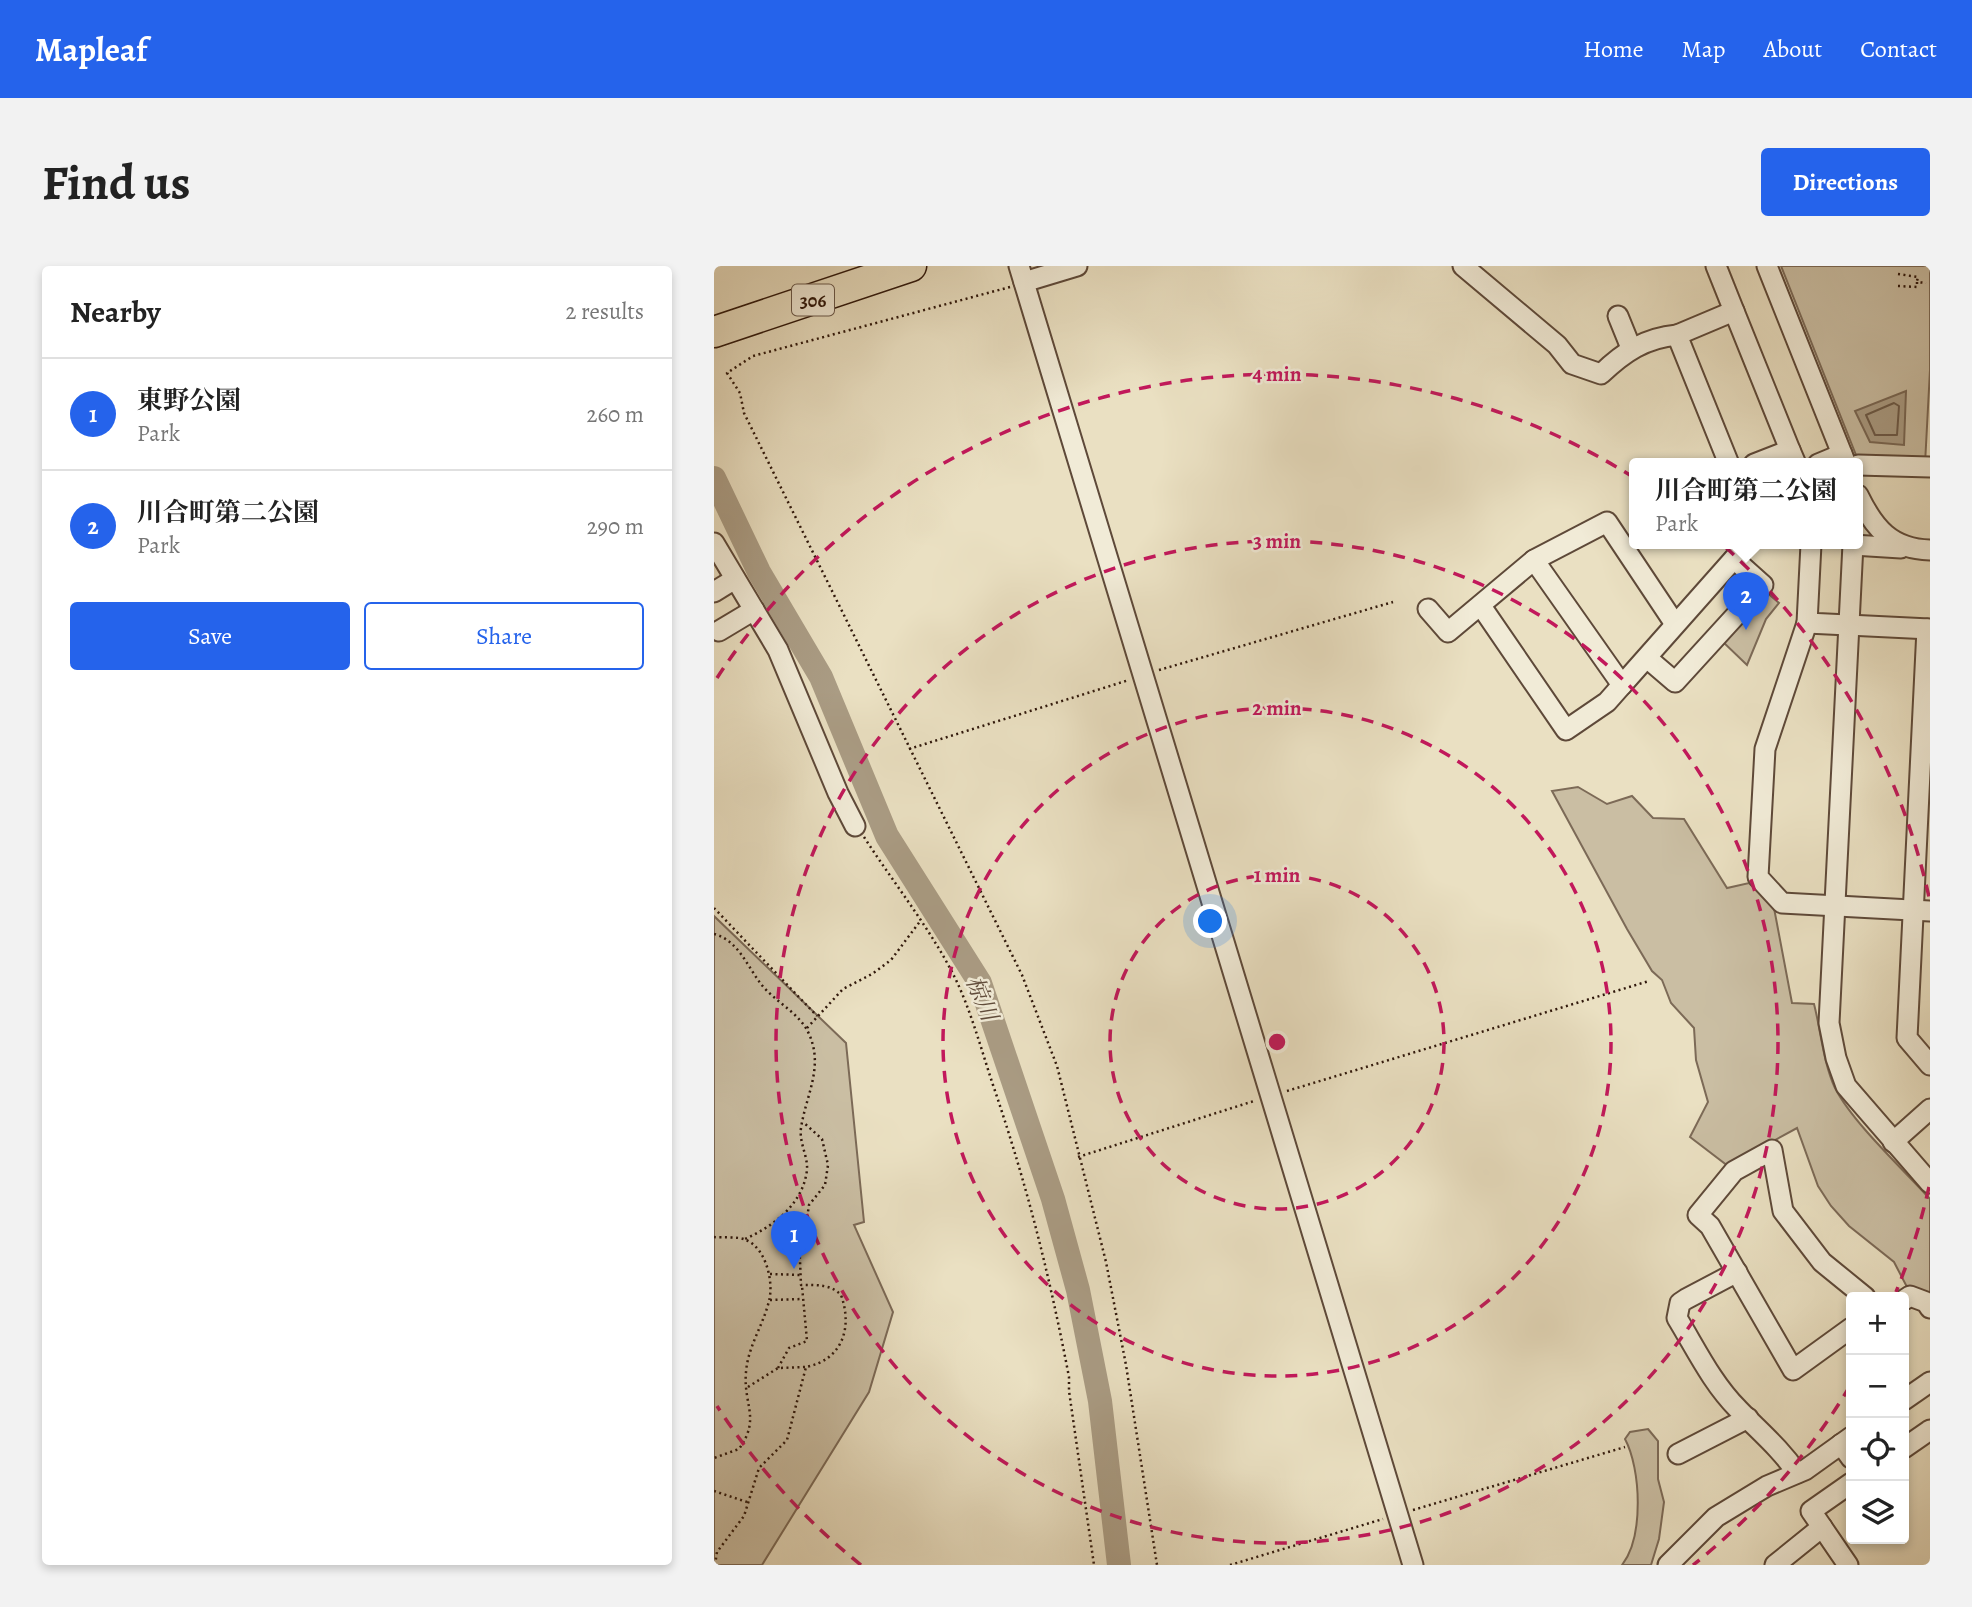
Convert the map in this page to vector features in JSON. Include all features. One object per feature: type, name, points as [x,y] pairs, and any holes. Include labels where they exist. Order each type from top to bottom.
[{"type":"highway","name":"306","points":[[714,332],[861,275],[911,266]]},
{"type":"street","points":[[1077,266],[1021,274],[1413,1565]]},
{"type":"street","points":[[1463,266],[1557,345],[1572,364],[1601,374],[1631,348],[1657,337],[1677,335],[1734,311]]},
{"type":"street","points":[[1716,266],[1793,457]]},
{"type":"street","points":[[1767,266],[1848,458]]},
{"type":"street","points":[[1618,316],[1631,348]]},
{"type":"street","points":[[1677,335],[1727,458]]},
{"type":"street","points":[[1863,462],[1930,467]]},
{"type":"street","points":[[1863,505],[1887,538],[1898,545],[1925,550]]},
{"type":"street","points":[[1427,609],[1448,632],[1534,560],[1607,522],[1675,624]]},
{"type":"street","points":[[1863,546],[1925,550]]},
{"type":"street","points":[[715,549],[786,666],[838,793],[855,826]]},
{"type":"street","points":[[1811,549],[1807,623],[1765,749],[1758,877],[1782,903],[1921,910]]},
{"type":"street","points":[[1853,549],[1829,1005],[1836,1058],[1846,1086],[1930,1183]]},
{"type":"street","points":[[1481,606],[1566,730],[1607,702],[1741,552],[1763,585],[1675,682],[1647,658]]},
{"type":"street","points":[[1534,560],[1622,685]]},
{"type":"street","points":[[714,592],[735,579]]},
{"type":"street","points":[[719,631],[754,610]]},
{"type":"street","points":[[1807,623],[1929,629],[1921,910],[1907,1038],[1930,1065]]},
{"type":"street","points":[[1892,1142],[1930,1109]]},
{"type":"street","points":[[1846,1332],[1793,1370],[1710,1226],[1698,1215],[1734,1171],[1772,1150],[1783,1211],[1822,1262],[1859,1292]]},
{"type":"street","points":[[1737,1272],[1686,1299],[1681,1303],[1677,1318],[1716,1383],[1781,1449],[1797,1473]]},
{"type":"street","points":[[1909,1297],[1926,1301],[1930,1308]]},
{"type":"street","points":[[1909,1397],[1930,1382]]},
{"type":"street","points":[[1678,1454],[1748,1418]]},
{"type":"street","points":[[1909,1445],[1930,1430]]},
{"type":"street","points":[[1668,1565],[1716,1517],[1767,1486],[1846,1447]]},
{"type":"street","points":[[1846,1486],[1811,1511],[1847,1565]]},
{"type":"street","points":[[1775,1565],[1822,1527]]},
{"type":"path","points":[[1021,274],[753,356],[727,373],[740,393],[744,413],[1031,996],[1058,1066],[1078,1157],[1094,1208],[1126,1365],[1157,1565]]},
{"type":"path","points":[[1898,274],[1917,276],[1917,287],[1898,286]]},
{"type":"path","points":[[1917,282],[1926,283]]},
{"type":"path","points":[[909,750],[1144,675],[1393,602]]},
{"type":"path","points":[[855,826],[921,920],[962,995],[1030,1197],[1048,1268],[1069,1377],[1094,1565]]},
{"type":"path","points":[[714,908],[817,1016]]},
{"type":"path","points":[[807,1028],[843,989],[873,974],[891,960],[921,920]]},
{"type":"path","points":[[714,934],[735,947],[770,996],[807,1028],[816,1056],[813,1087],[803,1122],[801,1146],[807,1170],[799,1195],[782,1216],[745,1239],[714,1237]]},
{"type":"path","points":[[1078,1157],[1649,981]]},
{"type":"path","points":[[747,1387],[778,1368],[789,1349],[807,1341],[799,1237],[806,1225],[809,1205],[825,1185],[828,1165],[822,1139],[803,1122]]},
{"type":"path","points":[[714,1458],[739,1449],[748,1435],[752,1418],[747,1387],[749,1350],[770,1300],[764,1259],[745,1239]]},
{"type":"path","points":[[768,1274],[801,1275]]},
{"type":"path","points":[[778,1368],[823,1363],[834,1355],[841,1342],[844,1314],[843,1299],[838,1291],[820,1285],[802,1285]]},
{"type":"path","points":[[770,1300],[803,1299]]},
{"type":"path","points":[[715,1565],[715,1552],[734,1532],[748,1503],[759,1468],[787,1440],[806,1367]]},
{"type":"path","points":[[1230,1565],[1625,1447]]},
{"type":"path","points":[[714,1491],[748,1503]]},
{"type":"shaded area","points":[[1781,266],[1930,266],[1930,370],[1925,464],[1857,458]]},
{"type":"shaded area","points":[[1765,591],[1779,603],[1766,619],[1747,665],[1722,641]]},
{"type":"shaded area","points":[[1578,787],[1607,804],[1632,796],[1653,818],[1684,819],[1727,888],[1749,883],[1774,908],[1792,1003],[1814,1004],[1825,1057],[1835,1088],[1854,1116],[1930,1199],[1930,1295],[1908,1289],[1894,1262],[1849,1226],[1831,1206],[1818,1186],[1797,1128],[1728,1166],[1690,1137],[1708,1102],[1696,1060],[1694,1028],[1671,1003],[1662,980],[1652,971],[1627,929],[1552,791]]},
{"type":"shaded area","points":[[714,916],[846,1043],[864,1222],[854,1225],[893,1312],[869,1392],[762,1565],[714,1565]]},
{"type":"shaded area","points":[[1648,1429],[1658,1441],[1658,1479],[1664,1502],[1659,1539],[1651,1565],[1622,1565],[1634,1538],[1638,1503],[1634,1467],[1625,1439],[1630,1432]]},
{"type":"water","points":[[1906,391],[1904,445],[1870,442],[1855,411]]},
{"type":"waterway","name":"椋川","points":[[714,478],[759,572],[821,677],[887,836],[980,983],[1053,1199],[1078,1290],[1100,1401],[1119,1565]]},
{"type":"place","name":"川合町第二公園","points":[[1746,630]]},
{"type":"place","name":"東野公園","points":[[794,1269]]}]
